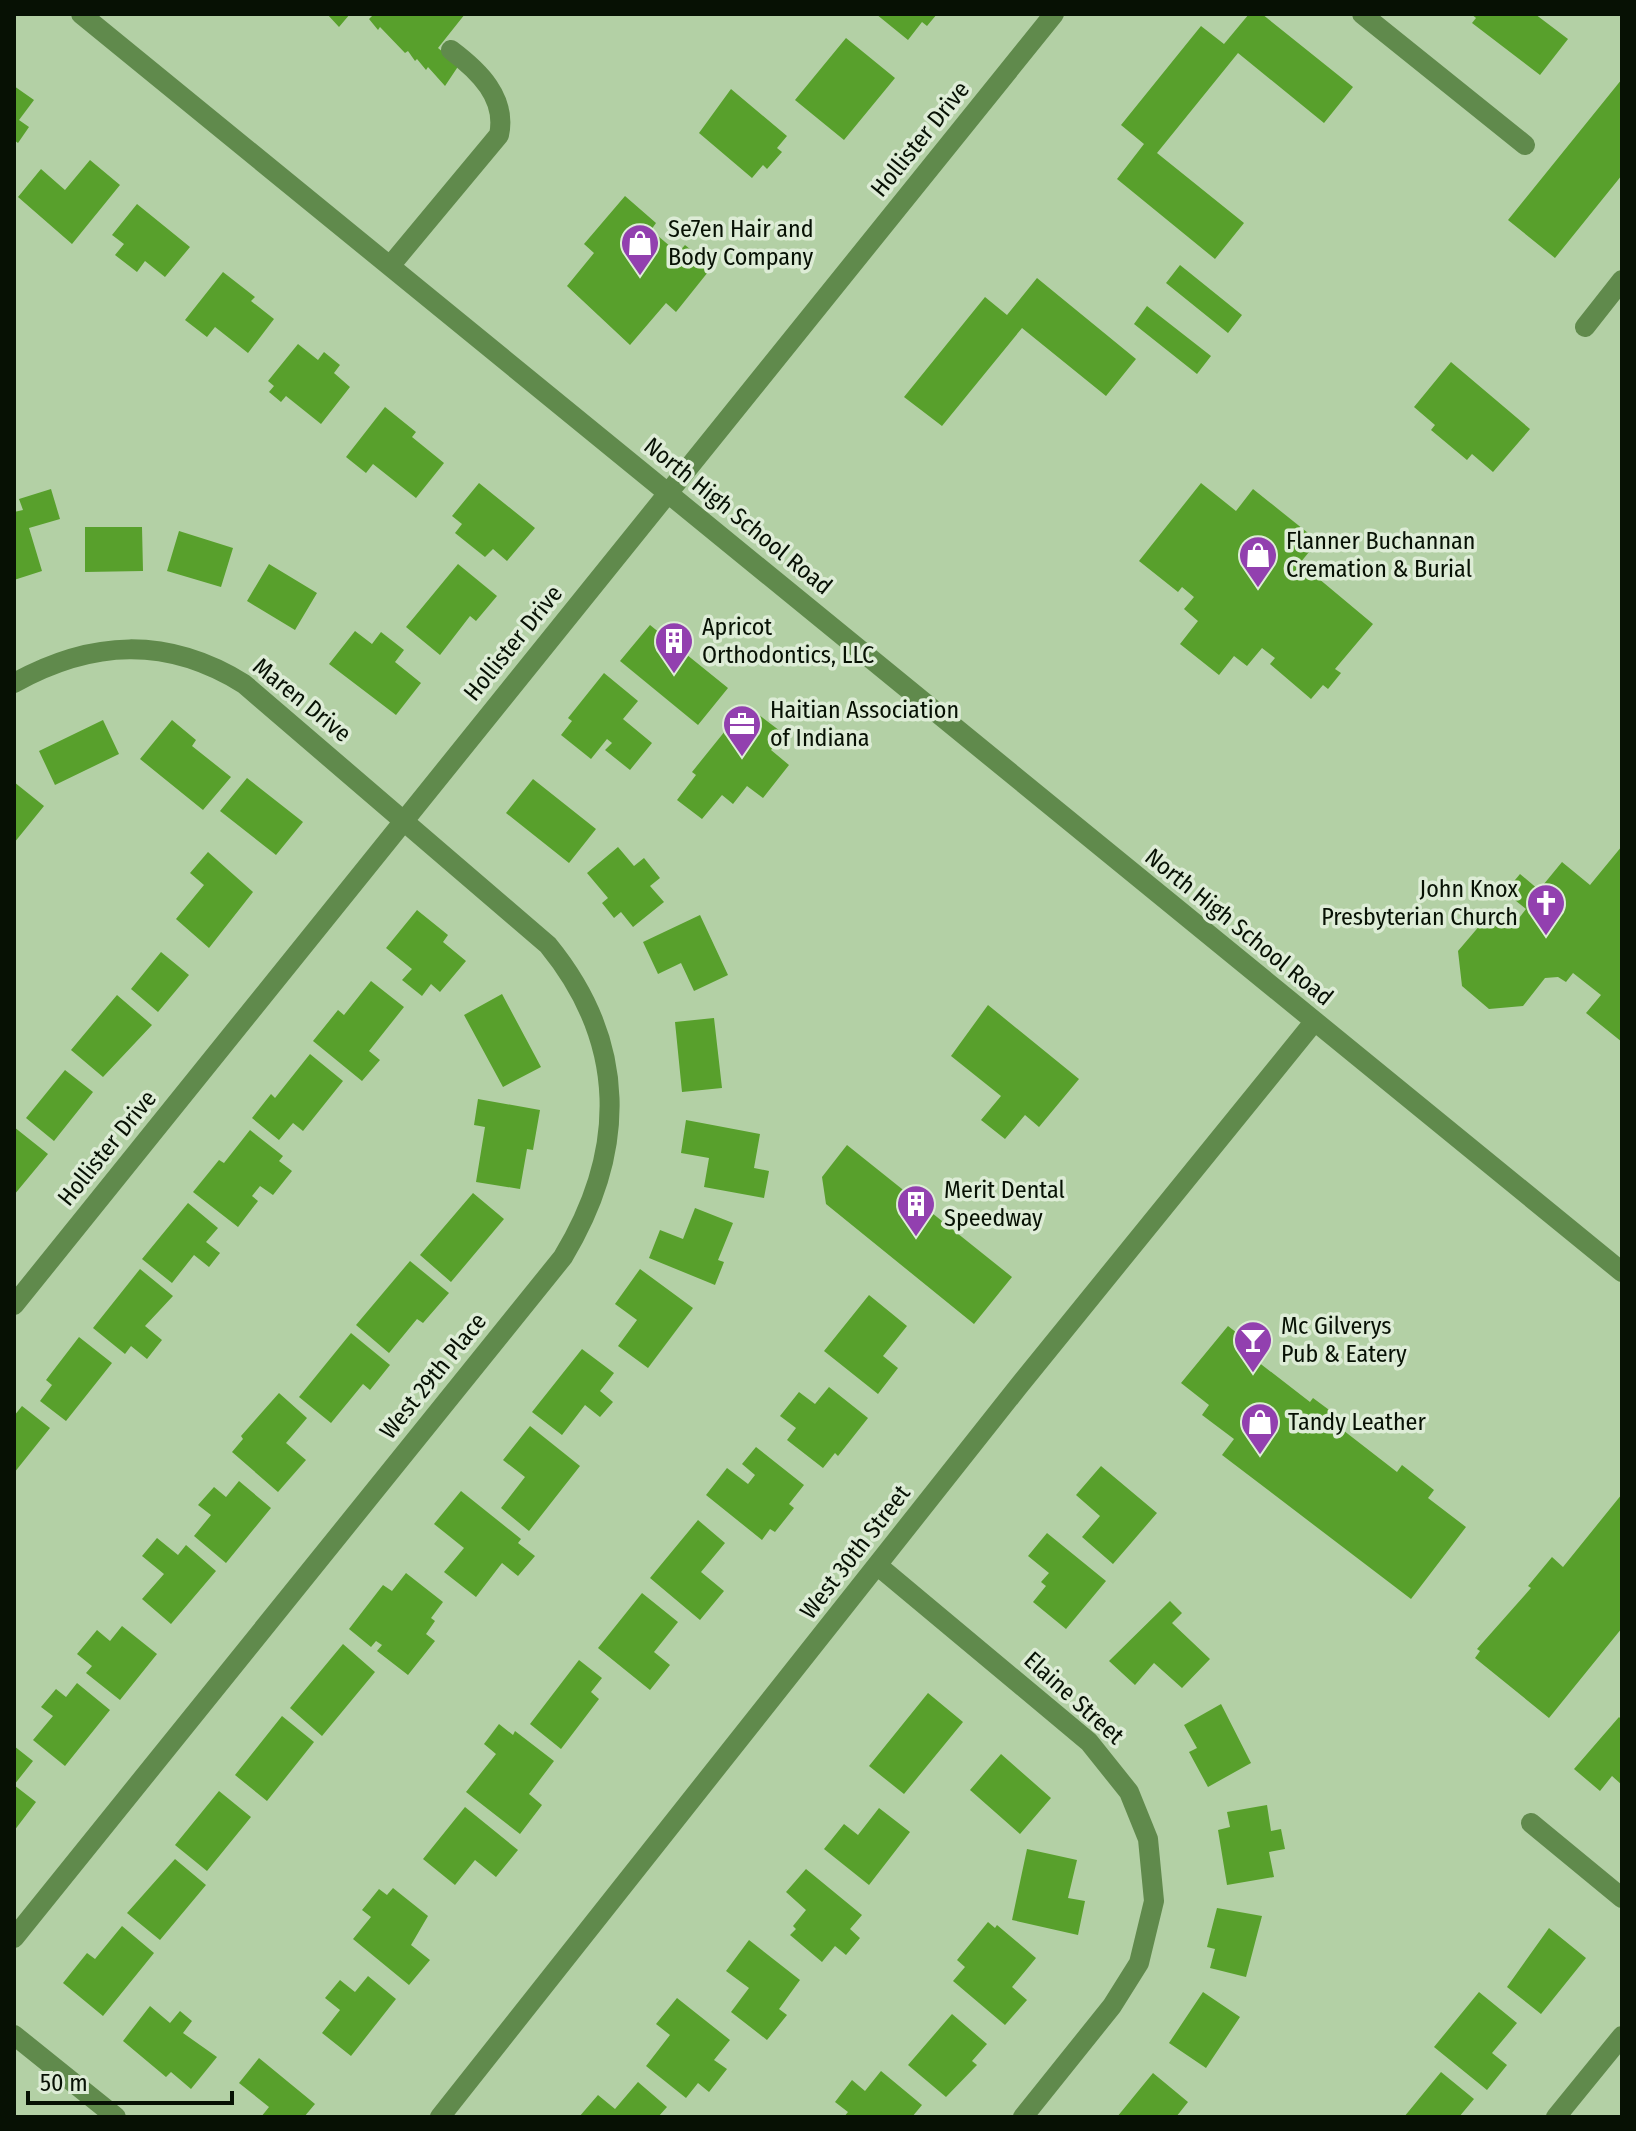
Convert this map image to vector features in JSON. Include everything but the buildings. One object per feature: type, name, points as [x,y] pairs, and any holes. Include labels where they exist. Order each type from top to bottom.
[{"type":"street","name":"North High School Road","points":[[81,14],[1622,1272]]},
{"type":"street","name":"Hollister Drive","points":[[14,1305],[1054,14]]},
{"type":"street","points":[[1362,14],[1525,145]]},
{"type":"street","points":[[390,266],[499,135],[503,117],[493,93],[473,67],[451,50]]},
{"type":"street","points":[[1585,327],[1622,280]]},
{"type":"street","name":"Maren Drive","points":[[14,683],[42,666],[101,650],[152,650],[199,661],[234,677],[264,699],[405,820]]},
{"type":"street","name":"West 29th Place","points":[[14,1938],[563,1257],[582,1225],[601,1178],[610,1129],[610,1092],[601,1043],[582,996],[563,964],[529,926],[405,820]]},
{"type":"street","name":"West 30th Street","points":[[440,2117],[877,1565],[1314,1022]]},
{"type":"street","name":"Elaine Street","points":[[877,1565],[1089,1742],[1129,1792],[1148,1839],[1154,1901],[1139,1963],[1112,2006],[1023,2117]]},
{"type":"street","points":[[1531,1823],[1622,1898]]},
{"type":"street","points":[[14,2035],[116,2117]]},
{"type":"street","points":[[1556,2117],[1622,2036]]},
{"type":"place","name":"Se7en Hair and Body Company","points":[[640,277]]},
{"type":"place","name":"Flanner Buchannan Cremation & Burial","points":[[1258,589]]},
{"type":"place","name":"Apricot Orthodontics, LLC","points":[[674,675]]},
{"type":"place","name":"Haitian Association of Indiana","points":[[742,758]]},
{"type":"place","name":"John Knox Presbyterian Church","points":[[1546,937]]},
{"type":"place","name":"Merit Dental Speedway","points":[[916,1238]]},
{"type":"place","name":"Mc Gilverys Pub & Eatery","points":[[1253,1374]]},
{"type":"place","name":"Tandy Leather","points":[[1260,1456]]}]
